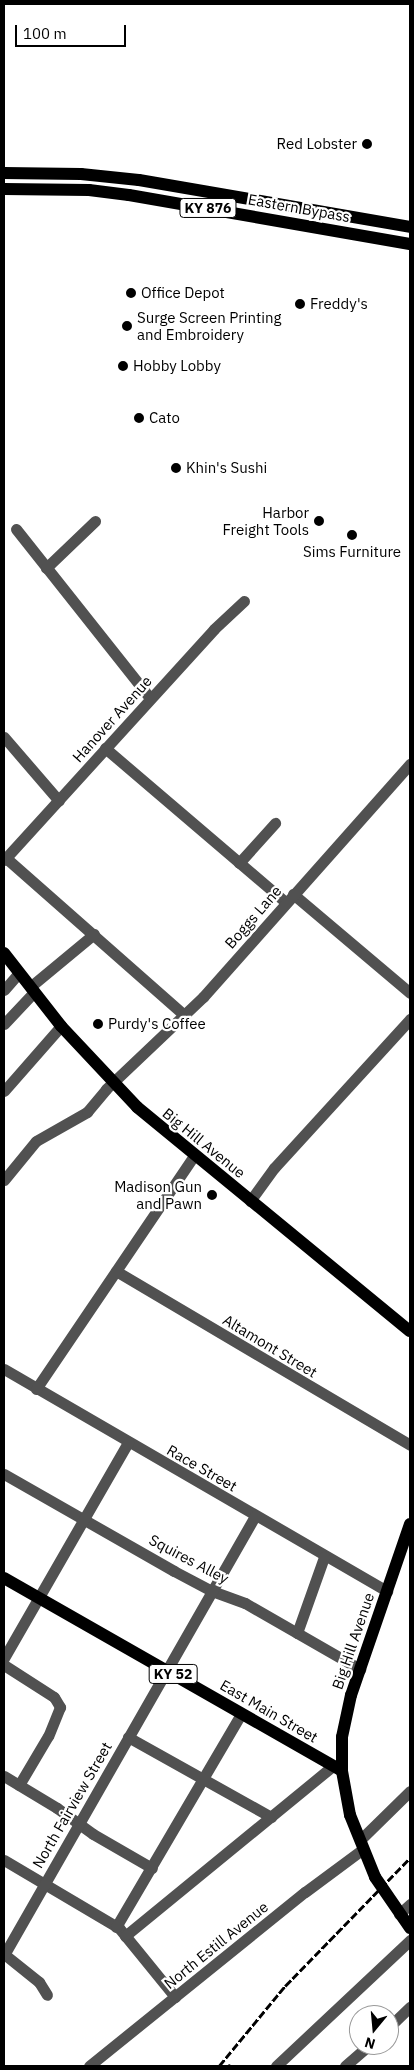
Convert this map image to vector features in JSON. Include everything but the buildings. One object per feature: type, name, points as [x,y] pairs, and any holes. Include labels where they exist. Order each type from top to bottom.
[{"type":"main road","name":"Eastern Bypass","points":[[4,173],[81,174],[139,180],[298,210],[410,227]]},
{"type":"main road","name":"Eastern Bypass","points":[[4,189],[89,190],[220,210],[410,244]]},
{"type":"main road","points":[[220,210],[224,205],[232,203],[269,211],[298,210]]},
{"type":"main road","name":"Big Hill Avenue","points":[[4,953],[60,1026],[113,1084],[194,1156],[410,1331]]},
{"type":"main road","name":"Big Hill Avenue","points":[[337,1769],[345,1717],[410,1524]]},
{"type":"main road","name":"East Main Street","points":[[4,1578],[337,1769]]},
{"type":"main road","points":[[337,1769],[347,1805],[381,1888],[410,1928]]},
{"type":"street","points":[[46,568],[95,521]]},
{"type":"street","points":[[16,529],[150,698]]},
{"type":"street","name":"Hanover Avenue","points":[[5,859],[150,698],[244,601]]},
{"type":"street","points":[[4,737],[59,801]]},
{"type":"street","points":[[105,748],[239,863],[289,898],[410,993]]},
{"type":"street","name":"Boggs Lane","points":[[4,1180],[36,1141],[83,1116],[184,1015],[410,764]]},
{"type":"street","points":[[239,863],[275,822]]},
{"type":"street","points":[[5,859],[94,934],[184,1015]]},
{"type":"street","points":[[4,1024],[32,989],[94,934]]},
{"type":"street","points":[[4,990],[19,973]]},
{"type":"street","points":[[250,1201],[280,1162],[410,1019]]},
{"type":"street","points":[[4,1090],[60,1026]]},
{"type":"street","points":[[36,1389],[194,1156]]},
{"type":"street","name":"Altamont Street","points":[[116,1271],[410,1444]]},
{"type":"street","name":"Race Street","points":[[4,1369],[324,1557],[387,1591]]},
{"type":"street","points":[[4,1658],[83,1516],[128,1442]]},
{"type":"street","name":"Squires Alley","points":[[4,1474],[83,1516],[212,1591],[246,1603],[360,1669]]},
{"type":"street","name":"North Fairview Street","points":[[4,1954],[255,1516]]},
{"type":"street","points":[[297,1634],[324,1557]]},
{"type":"street","points":[[4,1665],[54,1697],[60,1707],[48,1736],[19,1785]]},
{"type":"street","points":[[116,1927],[241,1714]]},
{"type":"street","points":[[128,1737],[271,1817]]},
{"type":"street","points":[[125,1936],[271,1817],[337,1769]]},
{"type":"street","points":[[4,1776],[78,1824],[152,1868]]},
{"type":"street","name":"North Estill Avenue","points":[[89,2066],[362,1844],[410,1791]]},
{"type":"street","points":[[4,1860],[116,1927],[175,1997]]},
{"type":"street","points":[[400,1914],[410,1904]]},
{"type":"street","points":[[276,2066],[410,1940]]},
{"type":"street","points":[[4,1954],[39,1982],[47,1995]]},
{"type":"street","points":[[399,2017],[410,2007]]},
{"type":"street","points":[[345,2066],[358,2055]]},
{"type":"railway","points":[[219,2066],[285,1986],[410,1858]]},
{"type":"place","name":"Red Lobster","points":[[367,144]]},
{"type":"place","name":"Office Depot","points":[[131,293]]},
{"type":"place","name":"Freddy's","points":[[300,304]]},
{"type":"place","name":"Surge Screen Printing and Embroidery","points":[[127,326]]},
{"type":"place","name":"Hobby Lobby","points":[[123,366]]},
{"type":"place","name":"Cato","points":[[139,418]]},
{"type":"place","name":"Khin's Sushi","points":[[176,468]]},
{"type":"place","name":"Harbor Freight Tools","points":[[319,521]]},
{"type":"place","name":"Sims Furniture","points":[[352,535]]},
{"type":"place","name":"Purdy's Coffee","points":[[98,1024]]},
{"type":"place","name":"Madison Gun and Pawn","points":[[212,1195]]}]
